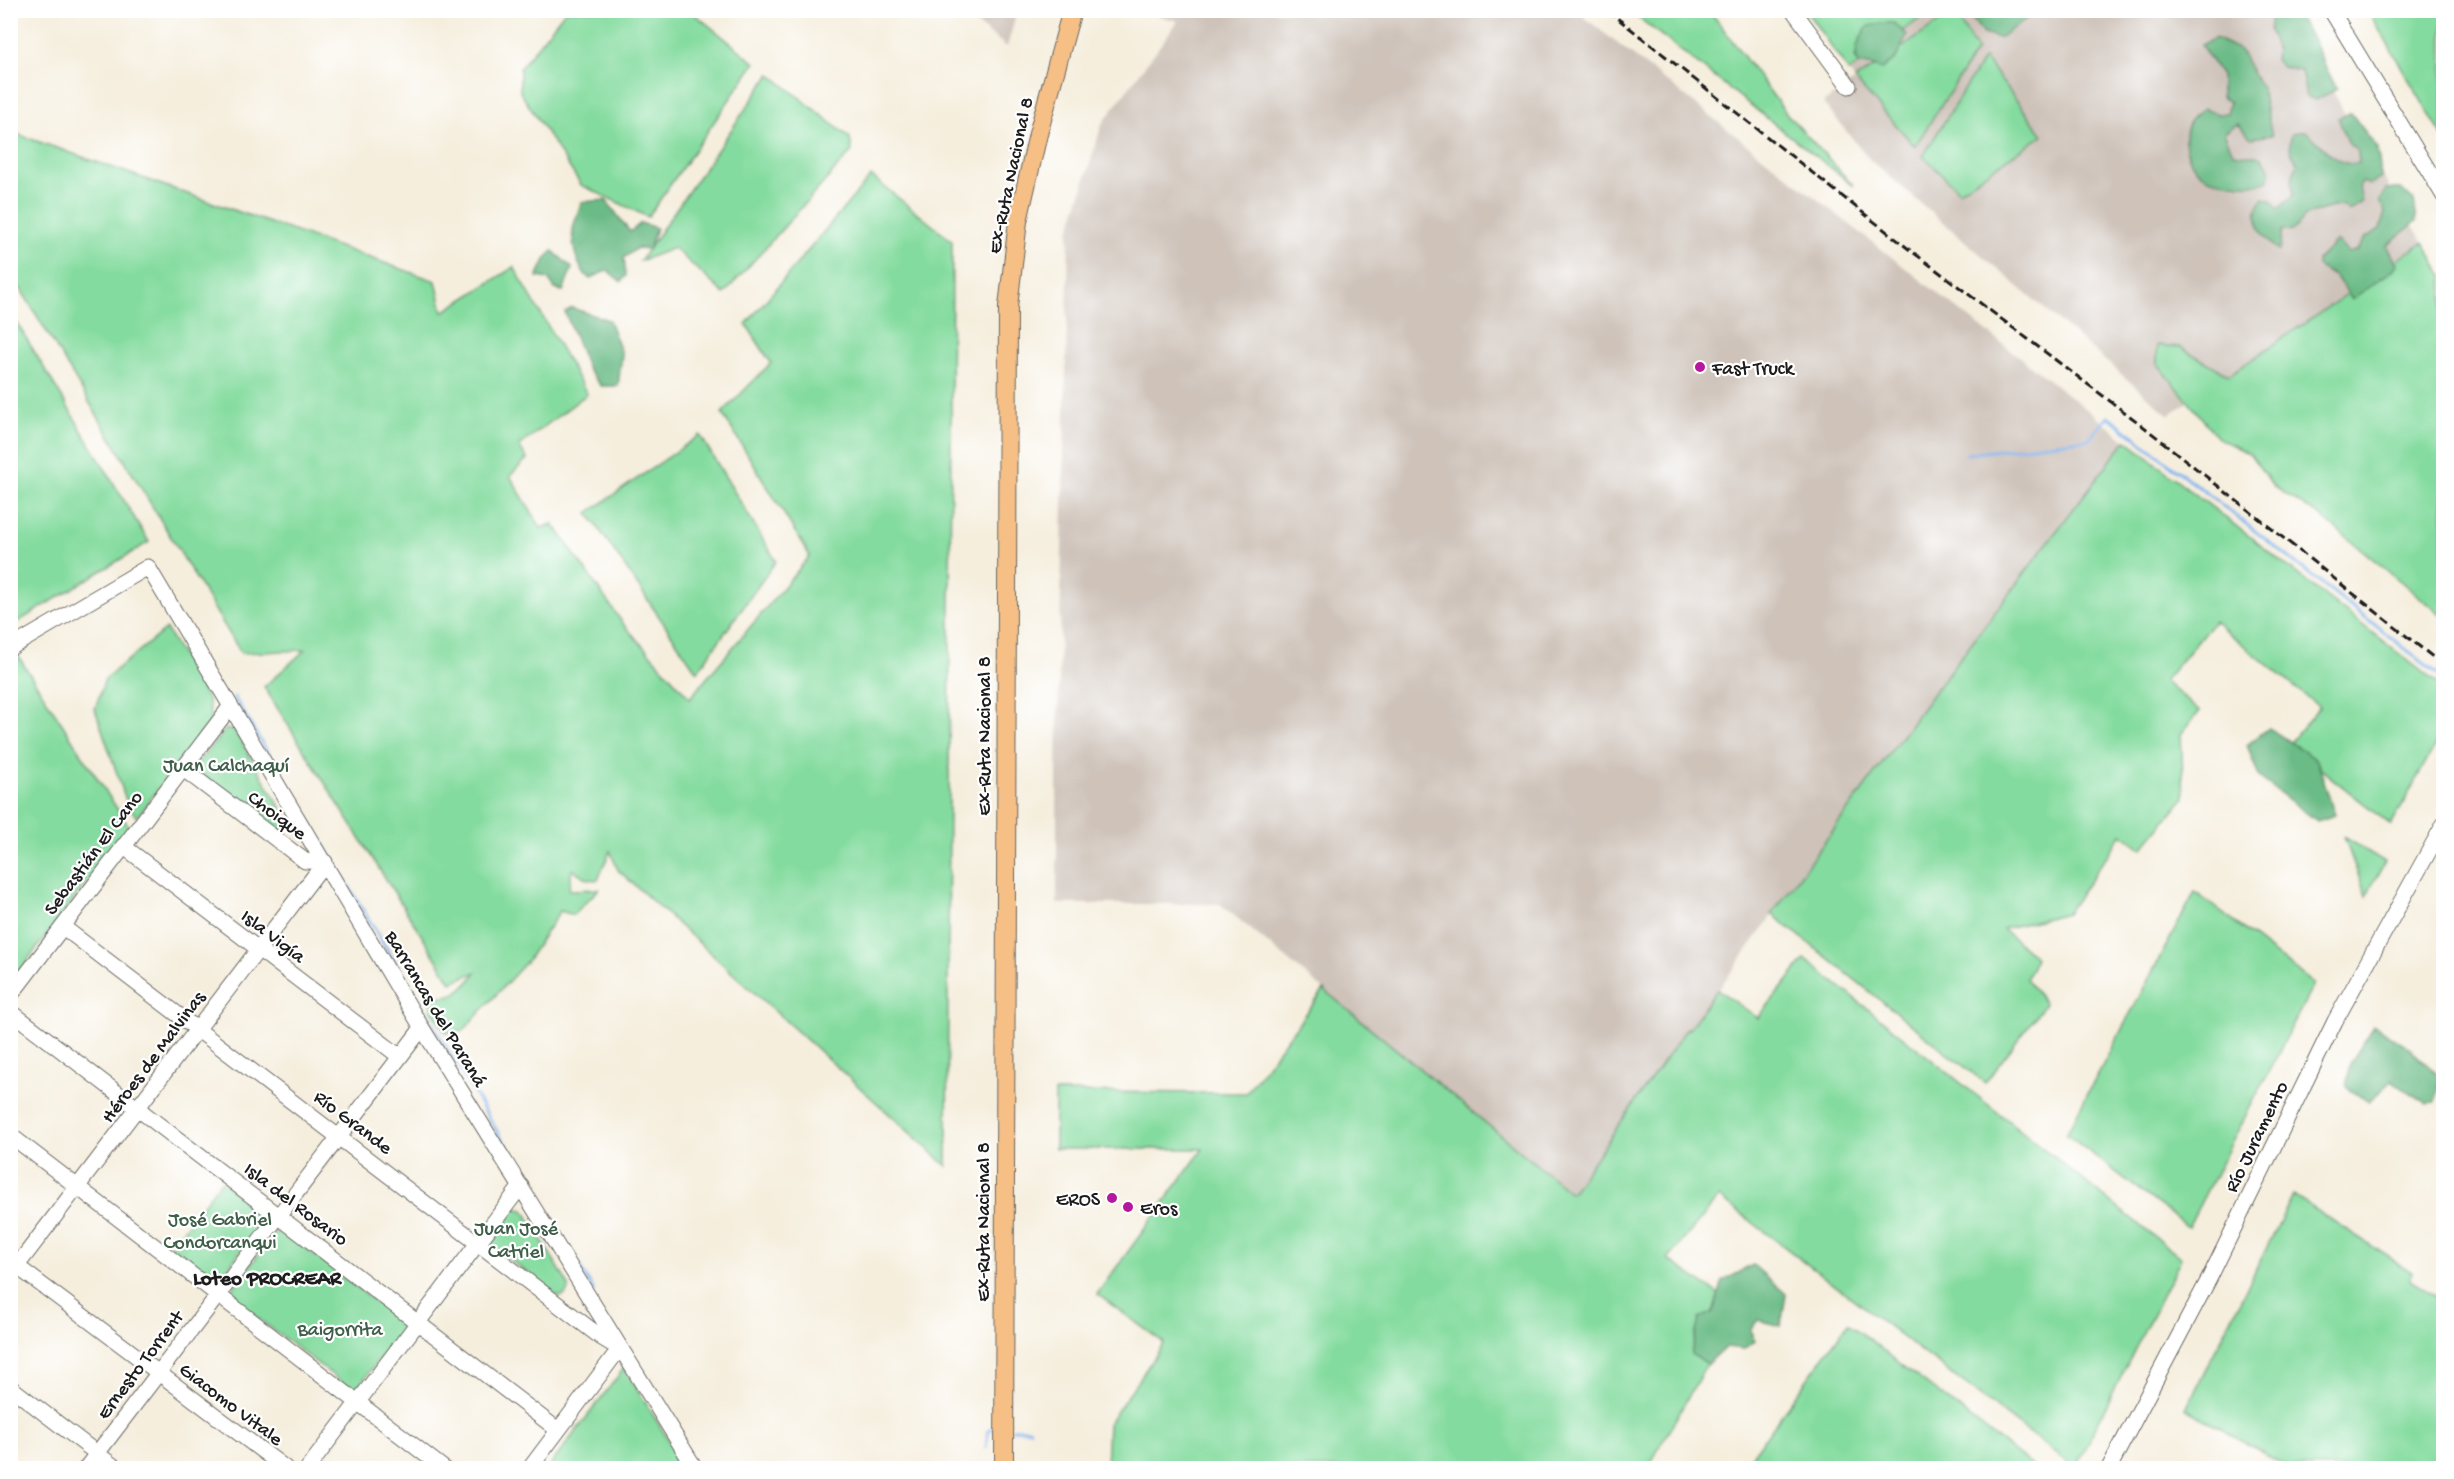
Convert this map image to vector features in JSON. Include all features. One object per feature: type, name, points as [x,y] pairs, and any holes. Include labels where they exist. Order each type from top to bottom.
[{"type":"main road","name":"Ex-Ruta Nacional 8","points":[[1004,1468],[1008,307],[1018,221],[1038,134],[1072,10]]},
{"type":"street","points":[[1793,10],[1849,86]]},
{"type":"street","points":[[2331,10],[2444,196]]},
{"type":"street","name":"Barrancas del Paraná","points":[[10,648],[148,567],[422,1028],[695,1468]]},
{"type":"street","name":"Sebastián El Cano","points":[[10,996],[230,706]]},
{"type":"street","name":"Choique","points":[[182,768],[306,861],[325,862]]},
{"type":"street","name":"Río Juramento","points":[[2109,1468],[2216,1264],[2335,1021],[2444,824]]},
{"type":"street","name":"Isla Vigía","points":[[123,846],[399,1056]]},
{"type":"street","name":"Héroes de Malvinas","points":[[13,1267],[139,1108],[325,862]]},
{"type":"street","name":"Río Grande","points":[[63,927],[602,1338],[620,1348]]},
{"type":"street","name":"Isla del Rosario","points":[[10,1011],[558,1430]]},
{"type":"street","name":"Ernesto Torrent","points":[[86,1468],[422,1028]]},
{"type":"street","points":[[10,1136],[443,1468]]},
{"type":"street","points":[[308,1468],[521,1186]]},
{"type":"street","name":"Giacomo Vitale","points":[[13,1267],[285,1468]]},
{"type":"street","points":[[530,1468],[620,1348]]},
{"type":"street","points":[[10,1388],[116,1468]]},
{"type":"shaded area","points":[[960,11],[1017,11],[1007,47]]},
{"type":"shaded area","points":[[1139,11],[1576,11],[2126,440],[1937,688],[1571,1193],[1220,904],[1057,904],[1057,768],[1069,232],[1102,124],[1178,21]]},
{"type":"shaded area","points":[[1806,11],[2283,11],[2423,242],[2169,415],[1871,161],[1823,103],[1855,80]]},
{"type":"green space","points":[[566,10],[691,11],[755,63],[648,217],[581,185],[520,92],[520,68]]},
{"type":"green space","points":[[1975,10],[2038,11],[1999,38],[1983,34],[1972,18]]},
{"type":"green space","points":[[1630,11],[1710,11],[1786,113],[1854,186]]},
{"type":"green space","points":[[1806,11],[1932,11],[1902,31],[1893,23],[1855,57],[1858,65],[1849,72]]},
{"type":"green space","points":[[2272,11],[2294,11],[2312,39],[2337,89],[2316,100],[2306,97],[2301,71],[2282,67],[2275,60],[2276,48],[2269,30]]},
{"type":"green space","points":[[2368,11],[2443,11],[2443,137]]},
{"type":"green space","points":[[1954,12],[1977,50],[1915,146],[1855,80]]},
{"type":"green space","points":[[1881,23],[1894,23],[1907,35],[1895,60],[1882,69],[1869,65],[1858,65],[1857,50],[1862,36],[1867,27]]},
{"type":"green space","points":[[2215,38],[2240,50],[2262,90],[2272,135],[2251,138],[2238,124],[2224,132],[2233,153],[2262,157],[2270,170],[2269,180],[2263,183],[2235,183],[2207,177],[2196,169],[2186,150],[2185,135],[2190,120],[2203,109],[2218,114],[2227,113],[2230,102],[2221,97],[2221,75],[2201,45]]},
{"type":"green space","points":[[1984,58],[2043,135],[1959,191],[1923,156]]},
{"type":"green space","points":[[770,74],[850,138],[852,151],[724,294],[674,248],[640,261]]},
{"type":"green space","points":[[2351,113],[2378,149],[2381,178],[2370,185],[2363,182],[2359,187],[2362,203],[2349,211],[2344,206],[2322,210],[2305,217],[2292,230],[2282,231],[2279,251],[2259,227],[2257,212],[2264,198],[2271,200],[2278,209],[2294,195],[2292,179],[2298,164],[2290,149],[2292,133],[2305,131],[2335,158],[2350,164],[2359,163],[2358,152],[2349,144],[2338,118]]},
{"type":"green space","points":[[11,132],[436,281],[443,312],[514,267],[587,394],[519,446],[527,459],[510,476],[541,528],[553,524],[624,625],[690,698],[810,556],[722,413],[771,363],[746,324],[871,176],[952,241],[947,1166],[618,870],[610,851],[598,880],[588,879],[572,869],[569,890],[599,889],[573,915],[560,911],[527,961],[463,1031],[446,1033],[431,1009],[431,996],[446,996],[457,992],[476,972],[451,982],[264,687],[305,650],[241,653],[11,273]]},
{"type":"green space","points":[[2386,189],[2400,189],[2414,201],[2417,221],[2387,245],[2397,264],[2393,270],[2352,299],[2336,277],[2317,266],[2317,260],[2337,241],[2348,253],[2357,250],[2365,238],[2380,229],[2385,212],[2379,201]]},
{"type":"green space","points":[[606,200],[630,232],[641,223],[656,228],[649,249],[637,248],[624,258],[626,276],[621,282],[607,270],[590,279],[582,270],[574,250],[574,227],[582,202]]},
{"type":"green space","points":[[2423,242],[2443,276],[2443,616],[2323,518],[2273,486],[2250,454],[2218,438],[2157,363],[2157,345],[2180,347],[2229,375]]},
{"type":"green space","points":[[553,251],[572,268],[563,291],[555,289],[548,279],[537,277],[546,258]]},
{"type":"green space","points":[[572,308],[609,320],[622,354],[618,386],[601,386],[588,370],[565,312]]},
{"type":"green space","points":[[11,313],[149,542],[10,626]]},
{"type":"green space","points":[[700,435],[776,561],[697,672],[588,513]]},
{"type":"green space","points":[[2126,440],[2443,688],[2443,731],[2391,825],[2289,744],[2319,707],[2214,621],[2164,681],[2200,711],[2181,734],[2184,798],[2142,849],[2122,834],[2067,913],[2003,929],[2036,958],[2026,979],[2045,1004],[1985,1083],[1772,914],[1937,688]]},
{"type":"green space","points":[[166,629],[208,699],[211,720],[137,817],[128,806],[95,709],[105,679]]},
{"type":"green space","points":[[16,653],[129,827],[11,982],[10,656]]},
{"type":"green space","points":[[2269,728],[2317,760],[2335,815],[2317,821],[2259,777],[2247,745]]},
{"type":"green space","name":"Juan Calchaquí","points":[[226,729],[235,731],[288,820],[284,830],[274,829],[197,770],[198,762]]},
{"type":"green space","points":[[2344,837],[2385,862],[2366,896]]},
{"type":"green space","points":[[2195,892],[2314,984],[2188,1227],[2066,1134]]},
{"type":"green space","points":[[1805,959],[2181,1258],[2075,1468],[1719,1197],[1668,1259],[1726,1299],[1692,1354],[1707,1364],[1649,1466],[1651,1468],[1106,1468],[1108,1424],[1164,1343],[1097,1294],[1203,1149],[1055,1149],[1055,1092],[1246,1093],[1324,990],[1571,1193],[1717,989],[1758,1018]]},
{"type":"green space","points":[[2374,1026],[2411,1049],[2439,1076],[2436,1102],[2427,1104],[2392,1081],[2369,1102],[2346,1087],[2351,1062]]},
{"type":"green space","name":"José Gabriel Condorcanqui","points":[[221,1181],[261,1213],[263,1221],[219,1280],[211,1282],[168,1250]]},
{"type":"green space","points":[[2293,1195],[2412,1272],[2410,1280],[2443,1301],[2443,1468],[2289,1468],[2186,1409]]},
{"type":"green space","name":"Juan José Catriel","points":[[514,1208],[524,1210],[568,1284],[569,1288],[565,1295],[559,1297],[490,1245],[491,1236]]},
{"type":"green space","name":"Baigorrita","points":[[281,1229],[403,1323],[401,1332],[356,1389],[351,1389],[230,1297],[230,1292],[277,1230]]},
{"type":"green space","points":[[1753,1265],[1786,1294],[1781,1326],[1758,1320],[1750,1330],[1755,1341],[1744,1349],[1726,1347],[1707,1364],[1691,1354],[1699,1319],[1713,1312],[1723,1281]]},
{"type":"green space","points":[[1848,1323],[2035,1468],[1743,1468]]},
{"type":"green space","points":[[624,1368],[686,1468],[548,1468]]},
{"type":"waterway","points":[[1967,454],[2089,439],[2108,416],[2444,679]]},
{"type":"waterway","points":[[234,697],[594,1291]]},
{"type":"waterway","points":[[986,1447],[989,1429],[995,1429]]},
{"type":"waterway","points":[[1013,1429],[1030,1429]]},
{"type":"railway","points":[[1607,10],[1910,250],[2139,423],[2444,666]]},
{"type":"place","name":"Fast Truck","points":[[1700,367]]},
{"type":"place","name":"EROS","points":[[1112,1198]]},
{"type":"place","name":"Eros","points":[[1128,1207]]},
{"type":"district","name":"Loteo PROCREAR","points":[[267,1277]]}]
